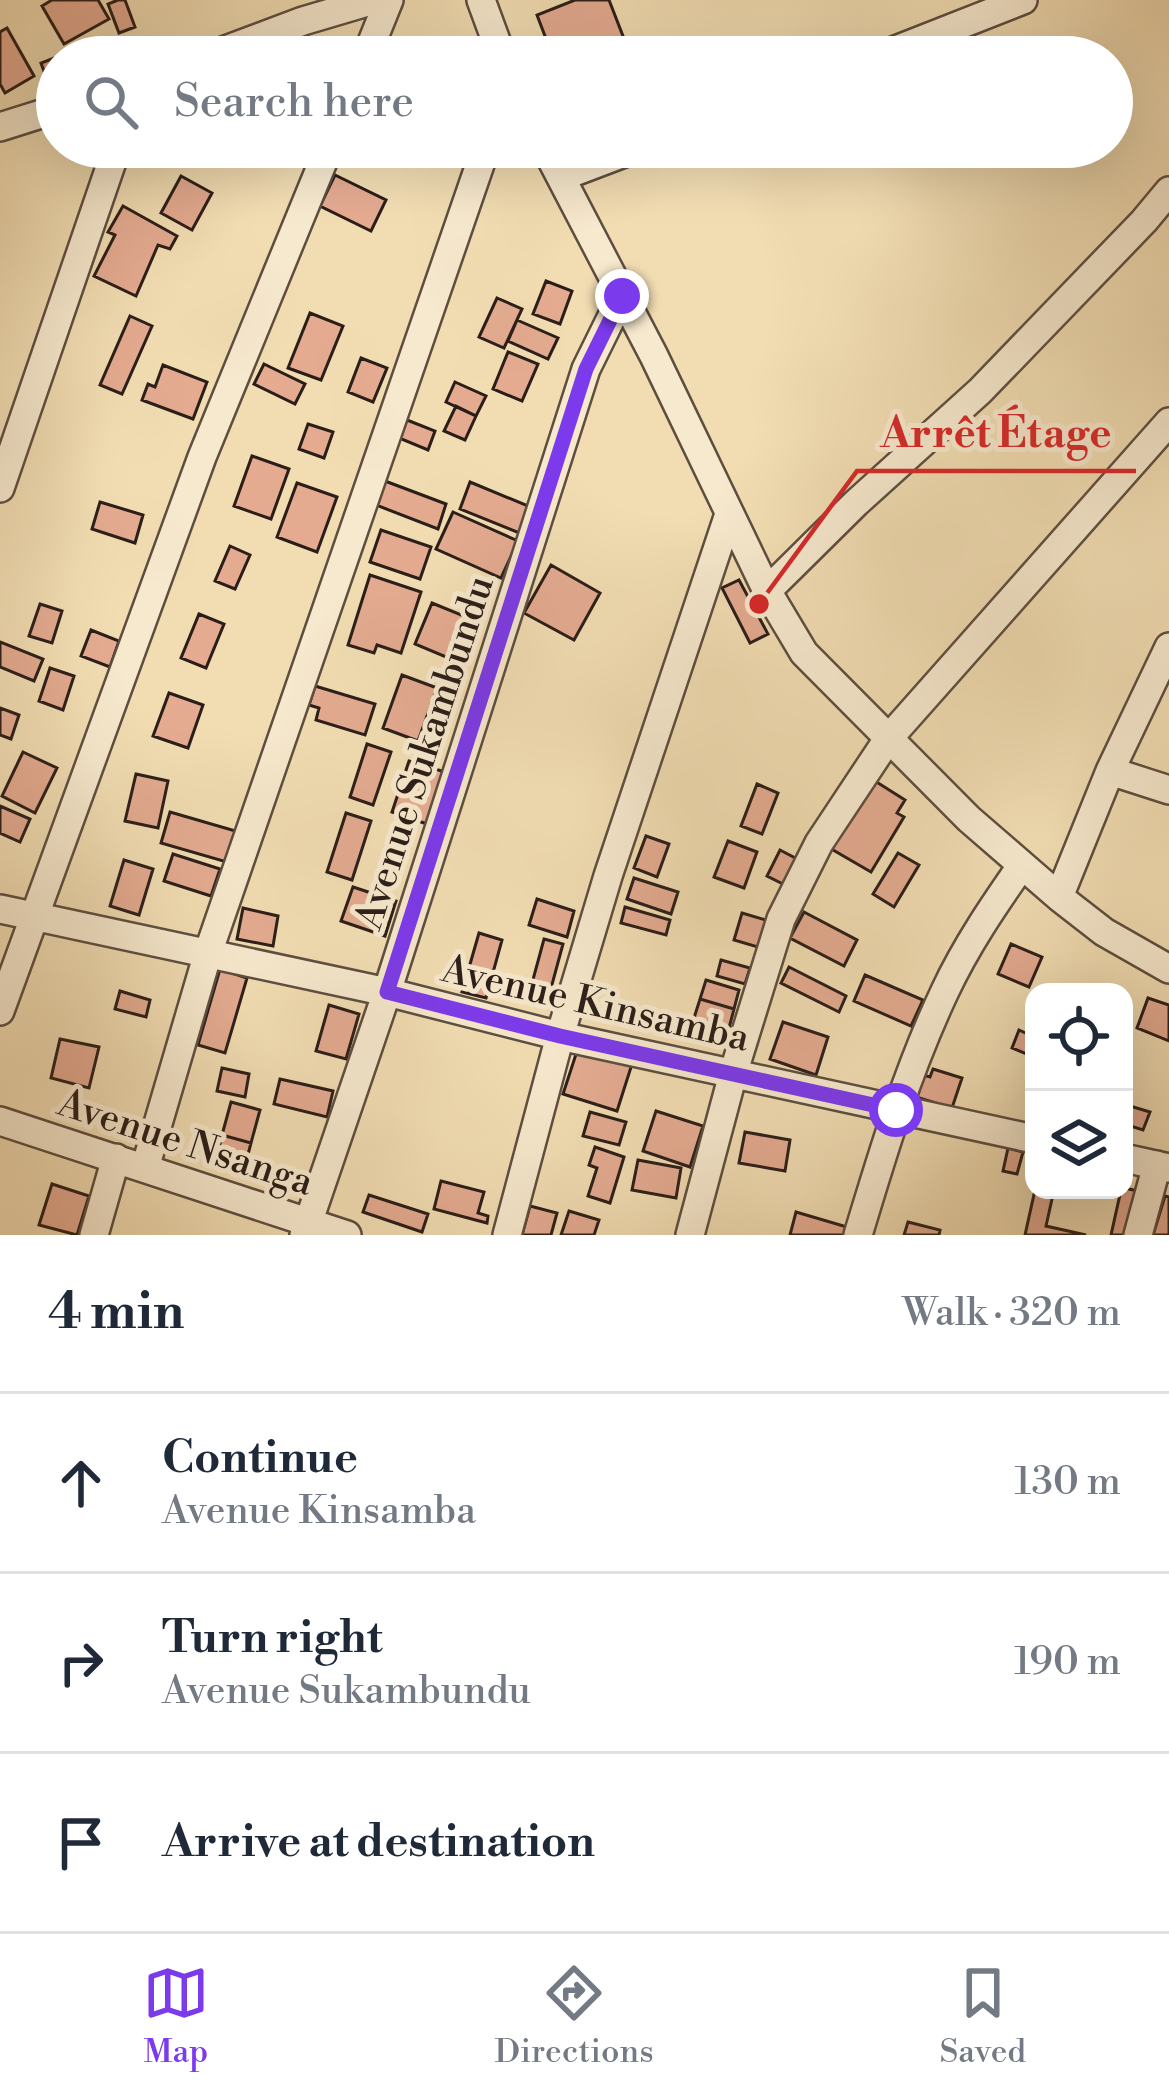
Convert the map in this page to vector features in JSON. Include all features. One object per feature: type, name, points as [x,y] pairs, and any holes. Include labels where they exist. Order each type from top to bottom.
[{"type":"street","points":[[247,36],[297,10],[374,0]]},
{"type":"street","points":[[374,36],[389,0]]},
{"type":"street","points":[[481,0],[494,36]]},
{"type":"street","points":[[931,36],[1023,0]]},
{"type":"street","points":[[0,127],[36,116]]},
{"type":"street","points":[[0,488],[110,168]]},
{"type":"street","points":[[0,1011],[202,457],[320,168]]},
{"type":"street","points":[[146,1168],[208,953],[479,168]]},
{"type":"street","points":[[556,168],[767,591],[804,653],[968,819],[1104,932],[1169,969]]},
{"type":"street","points":[[561,177],[585,168]]},
{"type":"street","points":[[767,591],[856,502],[980,391],[1169,191]]},
{"type":"street","name":"Avenue Sukambundu","points":[[307,1228],[586,369],[622,296]]},
{"type":"street","points":[[690,1235],[781,919],[819,843],[888,739],[1169,422]]},
{"type":"street","points":[[508,1235],[608,876],[729,514]]},
{"type":"street","points":[[1059,897],[1109,771],[1169,647]]},
{"type":"street","points":[[1109,771],[1169,790]]},
{"type":"street","points":[[858,1235],[896,1110],[945,990],[981,924],[1022,865]]},
{"type":"street","name":"Avenue Kinsamba","points":[[0,909],[1025,1137]]},
{"type":"street","name":"Avenue Nsanga","points":[[0,1121],[146,1168],[307,1228],[347,1235]]},
{"type":"street","points":[[94,1235],[116,1158]]},
{"type":"street","points":[[1133,1160],[1163,1167],[1138,1235]]},
{"type":"building","points":[[52,0],[98,0],[109,19],[78,36],[59,36],[42,6]]},
{"type":"building","points":[[125,0],[135,27],[119,33],[108,4]]},
{"type":"building","points":[[575,0],[609,0],[623,36],[545,36],[537,15]]},
{"type":"building","points":[[7,28],[34,76],[5,93],[0,84],[0,32]]},
{"type":"building","points":[[335,175],[386,200],[371,231],[320,206]]},
{"type":"building","points":[[181,176],[212,193],[192,230],[161,213]]},
{"type":"building","points":[[123,206],[177,236],[170,249],[158,245],[136,296],[94,276],[115,235],[108,232]]},
{"type":"building","points":[[546,281],[572,291],[560,324],[533,314]]},
{"type":"building","points":[[497,298],[522,309],[504,348],[479,337]]},
{"type":"building","points":[[310,313],[343,326],[321,380],[288,368]]},
{"type":"building","points":[[130,316],[152,326],[122,394],[100,385]]},
{"type":"building","points":[[517,320],[558,338],[548,359],[508,341]]},
{"type":"building","points":[[508,352],[538,364],[522,401],[493,389]]},
{"type":"building","points":[[361,358],[387,368],[373,402],[348,392]]},
{"type":"building","points":[[264,364],[305,384],[295,404],[254,384]]},
{"type":"building","points":[[163,365],[207,382],[193,419],[142,400],[148,384],[155,387]]},
{"type":"building","points":[[455,382],[486,396],[476,416],[446,402]]},
{"type":"building","points":[[456,406],[476,416],[465,440],[444,431]]},
{"type":"building","points":[[407,420],[435,431],[428,450],[399,438]]},
{"type":"building","points":[[308,424],[333,432],[324,458],[299,449]]},
{"type":"building","points":[[252,456],[289,469],[271,519],[234,506]]},
{"type":"building","points":[[385,481],[446,504],[438,529],[376,505]]},
{"type":"building","points":[[470,482],[533,508],[522,534],[460,509]]},
{"type":"building","points":[[297,483],[337,497],[317,552],[277,537]]},
{"type":"building","points":[[100,502],[143,515],[135,543],[92,529]]},
{"type":"building","points":[[453,512],[518,541],[501,578],[436,549]]},
{"type":"building","points":[[381,530],[431,547],[420,579],[370,562]]},
{"type":"building","points":[[230,546],[250,555],[235,589],[215,581]]},
{"type":"building","points":[[551,565],[600,593],[574,640],[524,613]]},
{"type":"building","points":[[370,575],[421,592],[401,653],[377,645],[374,653],[348,645]]},
{"type":"building","points":[[739,580],[768,634],[750,643],[722,588]]},
{"type":"building","points":[[432,603],[464,616],[454,641],[465,646],[458,662],[415,644]]},
{"type":"building","points":[[40,604],[62,611],[52,643],[29,636]]},
{"type":"building","points":[[199,614],[224,624],[206,668],[181,658]]},
{"type":"building","points":[[91,630],[119,641],[110,667],[81,656]]},
{"type":"building","points":[[0,642],[43,659],[34,681],[0,667]]},
{"type":"building","points":[[50,668],[74,676],[63,710],[39,701]]},
{"type":"building","points":[[402,675],[437,688],[418,741],[383,728]]},
{"type":"building","points":[[315,686],[375,704],[365,735],[316,720],[319,708],[309,705]]},
{"type":"building","points":[[169,693],[203,705],[188,748],[153,736]]},
{"type":"building","points":[[0,708],[19,715],[11,739],[0,735]]},
{"type":"building","points":[[367,744],[391,752],[373,805],[350,797]]},
{"type":"building","points":[[23,752],[57,768],[35,813],[2,796]]},
{"type":"building","points":[[409,761],[445,772],[427,824],[392,812]]},
{"type":"building","points":[[136,774],[168,781],[158,828],[125,821]]},
{"type":"building","points":[[875,781],[905,800],[897,813],[904,817],[871,872],[828,847]]},
{"type":"building","points":[[757,784],[778,793],[762,834],[741,826]]},
{"type":"building","points":[[0,806],[30,819],[20,842],[0,833]]},
{"type":"building","points":[[170,812],[239,832],[230,863],[161,843]]},
{"type":"building","points":[[346,813],[371,821],[352,880],[327,872]]},
{"type":"building","points":[[646,836],[669,844],[657,877],[634,868]]},
{"type":"building","points":[[728,841],[757,852],[744,888],[714,877]]},
{"type":"building","points":[[780,850],[799,860],[787,886],[767,876]]},
{"type":"building","points":[[898,853],[919,865],[894,907],[873,894]]},
{"type":"building","points":[[173,854],[220,869],[211,896],[164,881]]},
{"type":"building","points":[[124,860],[153,869],[139,915],[110,906]]},
{"type":"building","points":[[634,878],[678,892],[671,914],[627,899]]},
{"type":"building","points":[[353,887],[396,901],[385,936],[341,921]]},
{"type":"building","points":[[537,899],[574,911],[567,937],[529,925]]},
{"type":"building","points":[[625,907],[670,920],[666,935],[621,923]]},
{"type":"building","points":[[243,908],[278,916],[273,946],[237,939]]},
{"type":"building","points":[[804,912],[857,940],[844,966],[790,938]]},
{"type":"building","points":[[742,913],[769,921],[761,948],[734,940]]},
{"type":"building","points":[[479,933],[502,940],[486,998],[462,992]]},
{"type":"building","points":[[544,939],[563,944],[550,992],[531,987]]},
{"type":"building","points":[[1011,944],[1042,957],[1031,983],[1025,985],[998,974]]},
{"type":"building","points":[[721,960],[750,968],[745,984],[717,976]]},
{"type":"building","points":[[789,967],[846,996],[839,1012],[781,983]]},
{"type":"building","points":[[220,969],[247,978],[225,1053],[198,1045]]},
{"type":"building","points":[[865,975],[923,1000],[911,1026],[854,1001]]},
{"type":"building","points":[[706,980],[739,990],[734,1009],[700,999]]},
{"type":"building","points":[[120,991],[150,1000],[146,1017],[115,1009]]},
{"type":"building","points":[[1148,998],[1169,1005],[1169,1041],[1137,1028]]},
{"type":"building","points":[[700,999],[734,1009],[729,1028],[694,1018]]},
{"type":"building","points":[[329,1005],[359,1014],[346,1059],[316,1051]]},
{"type":"building","points":[[783,1022],[828,1037],[816,1075],[770,1059]]},
{"type":"building","points":[[1019,1030],[1025,1033],[1025,1053],[1012,1048]]},
{"type":"building","points":[[60,1039],[99,1047],[89,1088],[51,1078]]},
{"type":"building","points":[[578,1048],[632,1064],[617,1111],[563,1094]]},
{"type":"building","points":[[222,1068],[249,1074],[245,1097],[217,1091]]},
{"type":"building","points":[[933,1069],[962,1078],[952,1108],[916,1097],[923,1075],[930,1077]]},
{"type":"building","points":[[280,1079],[333,1091],[327,1117],[274,1104]]},
{"type":"building","points":[[231,1102],[260,1110],[251,1143],[222,1135]]},
{"type":"building","points":[[1133,1107],[1150,1112],[1143,1130],[1133,1127]]},
{"type":"building","points":[[656,1111],[703,1126],[690,1167],[643,1151]]},
{"type":"building","points":[[590,1112],[626,1122],[619,1145],[583,1136]]},
{"type":"building","points":[[745,1132],[790,1140],[785,1171],[739,1163]]},
{"type":"building","points":[[222,1135],[251,1143],[244,1170],[216,1162]]},
{"type":"building","points":[[595,1147],[624,1157],[610,1203],[588,1196],[597,1168],[589,1165]]},
{"type":"building","points":[[1008,1148],[1023,1152],[1017,1174],[1003,1171]]},
{"type":"building","points":[[638,1160],[681,1168],[676,1198],[632,1190]]},
{"type":"building","points":[[441,1181],[484,1192],[478,1213],[488,1216],[487,1223],[434,1209]]},
{"type":"building","points":[[52,1184],[89,1196],[77,1235],[39,1225]]},
{"type":"building","points":[[1133,1190],[1138,1191],[1128,1235],[1111,1235],[1119,1199],[1133,1199]]},
{"type":"building","points":[[369,1195],[428,1214],[422,1232],[363,1212]]},
{"type":"building","points":[[1165,1196],[1169,1197],[1169,1235],[1153,1235]]},
{"type":"building","points":[[1033,1199],[1052,1199],[1046,1226],[1086,1235],[1025,1235]]},
{"type":"building","points":[[530,1206],[557,1213],[551,1235],[522,1235]]},
{"type":"building","points":[[569,1211],[599,1220],[594,1235],[561,1235]]},
{"type":"building","points":[[796,1212],[847,1227],[844,1235],[790,1235]]},
{"type":"building","points":[[908,1222],[940,1230],[939,1235],[904,1235]]},
{"type":"place","name":"Arrêt Étage","points":[[759,604]]},
{"type":"route","points":[[622,296],[586,369],[387,992],[560,1036],[896,1110]]}]
